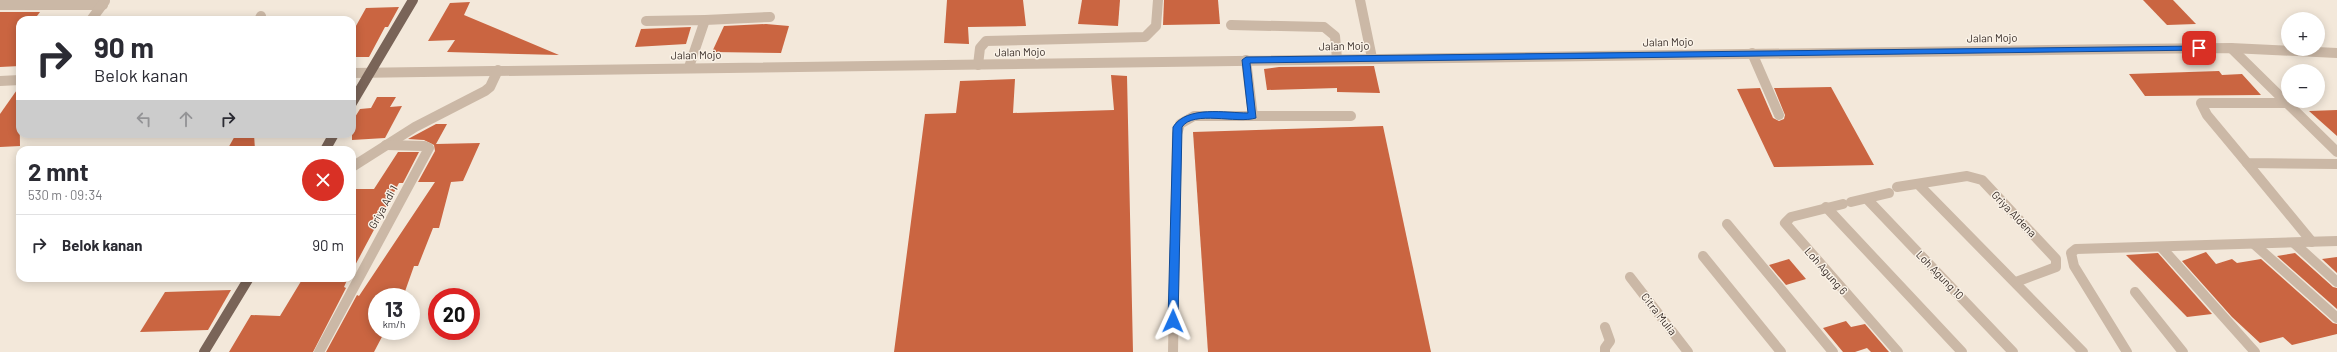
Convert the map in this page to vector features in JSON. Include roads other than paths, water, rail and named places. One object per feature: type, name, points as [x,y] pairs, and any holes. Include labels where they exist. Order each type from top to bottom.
[{"type":"main road","points":[[356,96],[413,0]]},
{"type":"main road","points":[[204,352],[247,282]]},
{"type":"street","points":[[978,65],[982,44],[986,41],[998,39],[1145,37],[1152,34],[1157,25],[1158,0]]},
{"type":"street","points":[[1360,0],[1372,58]]},
{"type":"street","points":[[0,5],[104,2]]},
{"type":"street","points":[[94,16],[104,2]]},
{"type":"street","points":[[646,21],[770,18]]},
{"type":"street","points":[[689,67],[706,20]]},
{"type":"street","points":[[1231,25],[1324,27],[1333,32],[1337,38],[1337,58]]},
{"type":"street","name":"Jalan Mojo","points":[[356,72],[495,76],[689,67],[978,65],[1337,58],[2231,48],[2337,53]]},
{"type":"street","points":[[2231,48],[2281,97]]},
{"type":"street","points":[[1752,53],[1779,115]]},
{"type":"street","points":[[1246,60],[1253,116]]},
{"type":"street","points":[[356,164],[386,145],[485,91],[495,76]]},
{"type":"street","points":[[0,81],[16,80]]},
{"type":"street","points":[[2281,103],[2200,103],[2207,115],[2312,242]]},
{"type":"street","points":[[2292,108],[2337,152]]},
{"type":"street","points":[[1173,352],[1178,127],[1182,121],[1194,116],[1351,116]]},
{"type":"street","name":"Griya Adi 1","points":[[319,352],[429,148],[424,146],[386,145]]},
{"type":"street","points":[[2248,163],[2337,164]]},
{"type":"street","name":"Griya Aldena","points":[[1867,199],[1893,190],[1918,184],[1967,176],[1982,180],[2056,260],[2056,267],[2049,271],[2016,282]]},
{"type":"street","points":[[1918,184],[2016,282],[2083,352]]},
{"type":"street","name":"Loh Agung 6","points":[[1867,199],[1826,207],[1791,217],[1786,220],[1785,223],[1898,352]]},
{"type":"street","name":"Loh Agung 10","points":[[1867,199],[2013,352]]},
{"type":"street","points":[[1826,207],[1962,352]]},
{"type":"street","points":[[1727,224],[1833,352]]},
{"type":"street","points":[[2127,352],[2074,266],[2071,253],[2082,248],[2162,248],[2337,241]]},
{"type":"street","points":[[2294,243],[2337,282]]},
{"type":"street","points":[[2254,244],[2337,318]]},
{"type":"street","points":[[2162,248],[2255,352]]},
{"type":"street","points":[[1703,256],[1781,352]]},
{"type":"street","name":"Citra Mulia","points":[[1630,277],[1688,352]]},
{"type":"street","points":[[2134,292],[2183,352]]},
{"type":"street","points":[[1605,327],[1610,341],[1605,348],[1605,352]]}]
